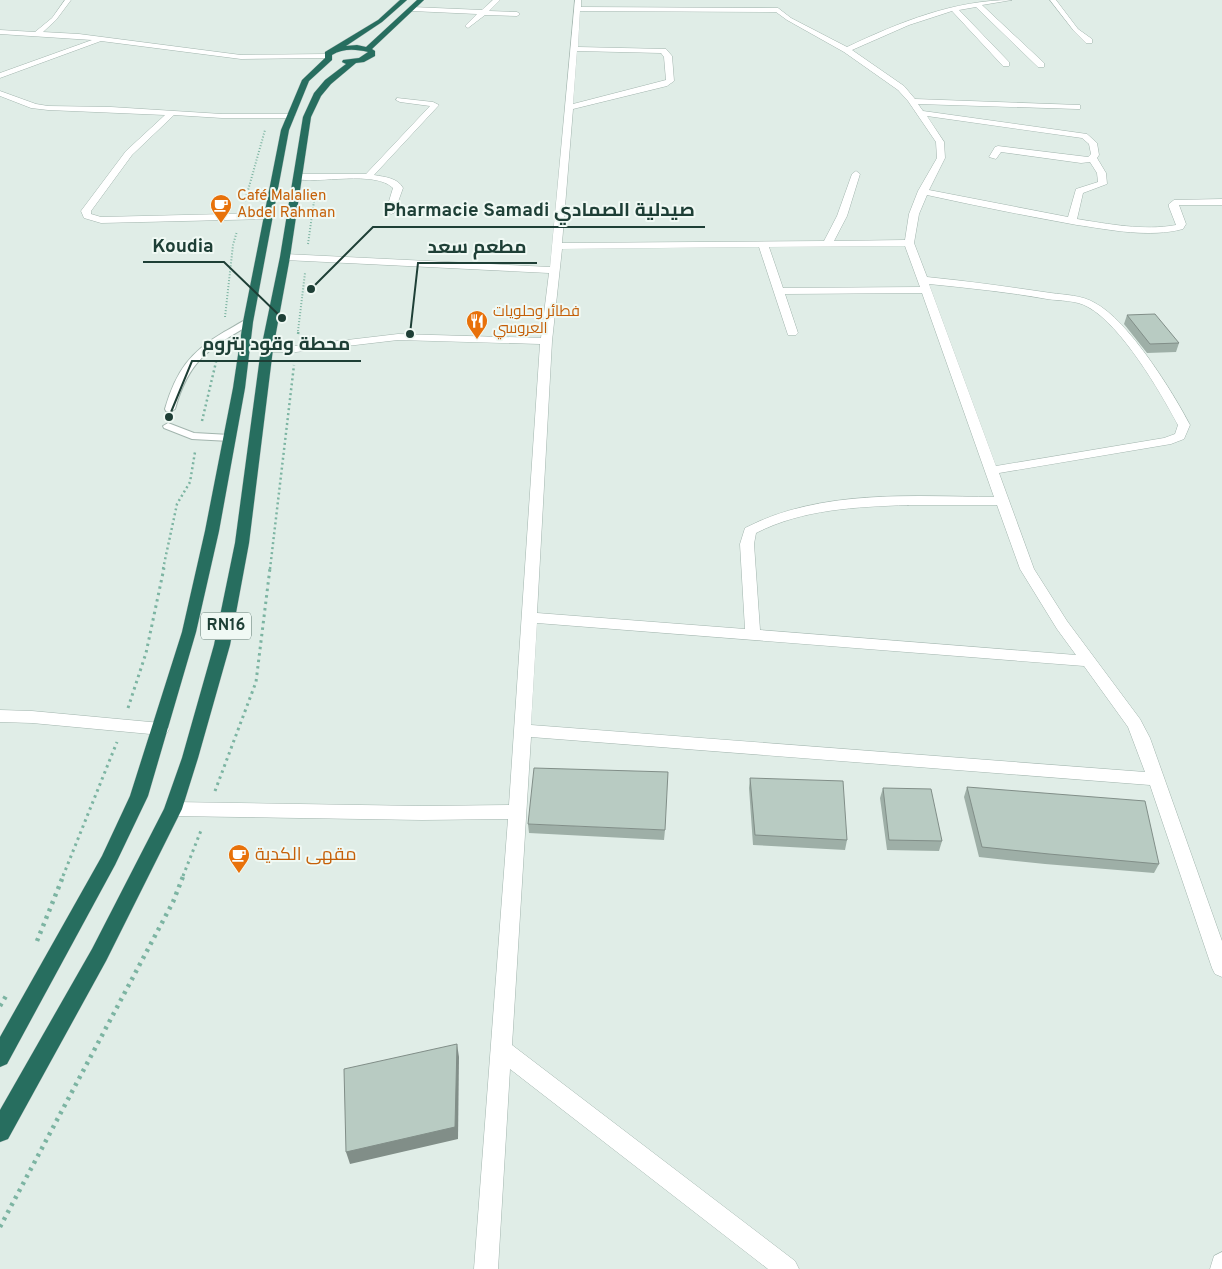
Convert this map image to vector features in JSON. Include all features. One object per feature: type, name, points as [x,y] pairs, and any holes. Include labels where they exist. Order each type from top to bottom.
[{"type":"highway","name":"RN16","points":[[0,1057],[108,860],[139,796],[161,729],[191,623],[212,531],[230,438],[248,322],[270,216],[280,155],[291,116],[306,80],[331,54],[380,21],[404,0]]},
{"type":"highway","name":"RN16","points":[[0,1131],[99,955],[173,808],[190,758],[224,636],[242,543],[267,350],[285,257],[303,136],[312,105],[328,82],[354,62],[370,56],[372,54],[368,50],[421,0]]},
{"type":"highway","points":[[354,62],[339,62],[331,54],[350,47],[368,50]]},
{"type":"street","points":[[38,33],[54,18],[68,0]]},
{"type":"street","points":[[468,26],[497,0]]},
{"type":"street","points":[[637,0],[637,9]]},
{"type":"street","points":[[693,0],[695,9]]},
{"type":"street","points":[[742,0],[745,10]]},
{"type":"street","points":[[847,50],[892,28],[922,17],[953,8],[1010,0]]},
{"type":"street","points":[[1053,0],[1076,30],[1089,40]]},
{"type":"street","points":[[486,1269],[523,730],[528,617],[546,341],[557,246],[578,4],[637,9],[745,10],[781,7],[809,31],[847,50],[893,82],[913,101],[937,135],[942,153],[941,158],[914,214],[909,243],[970,416],[992,470],[1027,569],[1062,626],[1134,723],[1142,738],[1199,907],[1222,968]]},
{"type":"street","points":[[977,4],[1041,65]]},
{"type":"street","points":[[953,8],[1006,64]]},
{"type":"street","points":[[412,9],[517,14]]},
{"type":"street","points":[[0,32],[38,33],[102,39],[241,57],[331,54]]},
{"type":"street","points":[[0,76],[102,39]]},
{"type":"street","points":[[568,108],[670,81],[668,56],[663,51],[573,49]]},
{"type":"street","points":[[0,93],[34,106],[171,114],[291,116]]},
{"type":"street","points":[[368,177],[435,106],[433,104],[400,100]]},
{"type":"street","points":[[913,101],[1077,107]]},
{"type":"street","points":[[922,113],[1007,137],[1072,159],[1092,158]]},
{"type":"street","points":[[171,114],[129,153],[86,211],[87,216],[92,219],[101,220],[270,216]]},
{"type":"street","points":[[1007,137],[1084,136],[1093,143],[1095,155],[1092,158]]},
{"type":"street","points":[[992,157],[1007,137]]},
{"type":"street","points":[[1072,220],[1079,191],[1102,184],[1103,179],[1100,170],[1092,158]]},
{"type":"street","points":[[828,243],[842,216],[856,174]]},
{"type":"street","points":[[297,177],[368,177],[387,180],[397,184],[398,188],[391,211]]},
{"type":"street","points":[[923,192],[1122,229],[1171,231],[1180,227],[1181,224],[1174,204],[1185,202],[1222,202]]},
{"type":"street","points":[[763,243],[792,333]]},
{"type":"street","points":[[557,246],[909,243]]},
{"type":"street","points":[[285,257],[553,270]]},
{"type":"street","points":[[778,291],[924,285],[1038,294],[1090,304],[1101,310],[1113,321],[1165,392],[1184,426],[1180,436],[1167,441],[992,470]]},
{"type":"street","points":[[267,350],[296,350],[398,337],[546,341]]},
{"type":"street","points":[[752,635],[747,544],[750,531],[758,525],[796,512],[827,507],[922,501],[1003,501]]},
{"type":"street","points":[[528,617],[1088,662]]},
{"type":"street","points":[[0,716],[32,716],[161,729]]},
{"type":"street","points":[[523,730],[1156,778]]},
{"type":"street","points":[[173,808],[422,814],[517,812]]},
{"type":"street","points":[[502,1050],[788,1269]]},
{"type":"street","points":[[1222,1264],[1222,1269]]},
{"type":"lane","points":[[170,409],[180,379],[191,360],[248,322]]},
{"type":"lane","points":[[168,426],[198,438],[230,438]]},
{"type":"path","points":[[36,946],[123,726],[135,682],[146,653],[177,504],[190,482],[198,438],[222,338],[233,245],[269,117]]},
{"type":"path","points":[[0,1006],[9,991]]},
{"type":"building","points":[[1155,314],[1179,343],[1150,344],[1127,315]]},
{"type":"building","points":[[534,768],[668,772],[665,830],[528,824]]},
{"type":"building","points":[[750,778],[843,781],[847,840],[755,835]]},
{"type":"building","points":[[967,787],[1145,801],[1159,864],[982,847]]},
{"type":"building","points":[[883,788],[931,789],[942,841],[889,840]]},
{"type":"building","points":[[457,1044],[455,1127],[346,1152],[344,1069]]},
{"type":"place","name":"Café Malalien Abdel Rahman","points":[[221,224]]},
{"type":"place","name":"Pharmacie Samadi صيدلية الصمادي","points":[[311,289]]},
{"type":"place","name":"Koudia","points":[[282,318]]},
{"type":"place","name":"مطعم سعد","points":[[410,334]]},
{"type":"place","name":"فطائر وحلويات العروسي","points":[[477,340]]},
{"type":"place","name":"محطة وقود بتروم","points":[[169,417]]},
{"type":"place","name":"مقهى الكدية","points":[[239,874]]}]
